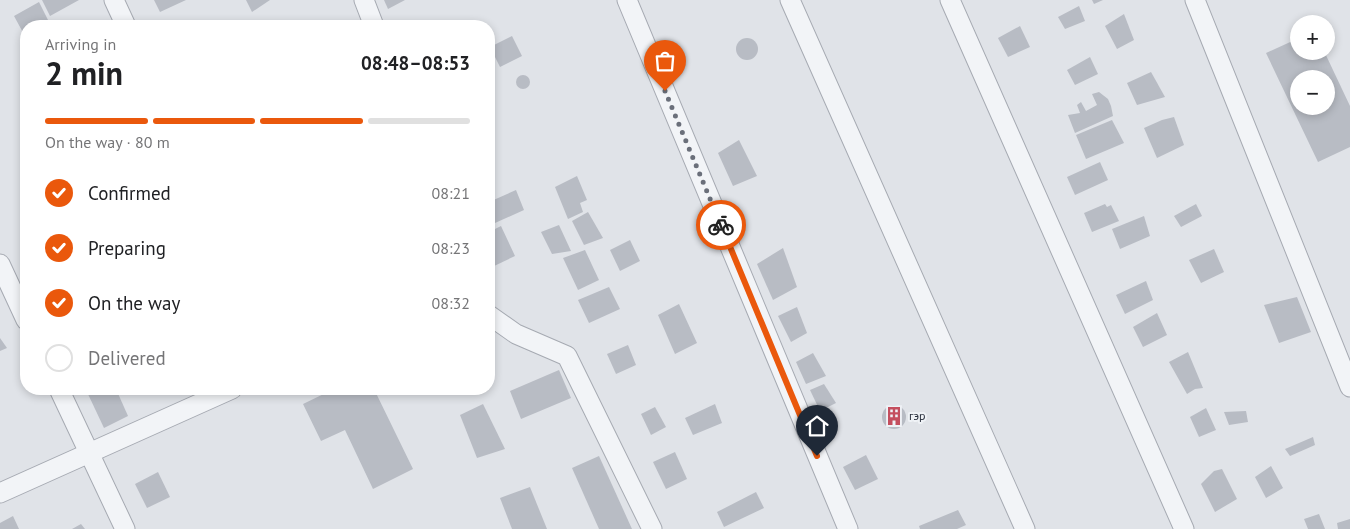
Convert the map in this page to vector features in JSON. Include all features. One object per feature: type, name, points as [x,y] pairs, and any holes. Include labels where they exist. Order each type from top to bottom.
[{"type":"street","points":[[114,0],[123,20]]},
{"type":"street","points":[[364,0],[372,20]]},
{"type":"street","points":[[627,0],[848,529]]},
{"type":"street","points":[[790,0],[1025,529]]},
{"type":"street","points":[[950,0],[1184,529]]},
{"type":"street","points":[[1195,0],[1350,386]]},
{"type":"street","points":[[0,264],[20,307]]},
{"type":"street","points":[[495,318],[516,334],[566,356],[652,529]]},
{"type":"street","points":[[62,395],[125,529]]},
{"type":"street","points":[[0,492],[219,395]]},
{"type":"building","points":[[42,0],[79,0],[50,16]]},
{"type":"building","points":[[154,0],[186,0],[160,12]]},
{"type":"building","points":[[246,0],[270,0],[252,12]]},
{"type":"building","points":[[384,0],[405,0],[388,9]]},
{"type":"building","points":[[1092,0],[1103,0],[1094,4]]},
{"type":"building","points":[[39,2],[48,20],[20,20],[20,27],[14,16]]},
{"type":"building","points":[[1079,6],[1085,21],[1065,29],[1058,17]]},
{"type":"building","points":[[1124,14],[1134,40],[1117,49],[1105,26]]},
{"type":"building","points":[[1020,26],[1030,47],[1008,57],[998,38]]},
{"type":"building","points":[[512,36],[522,56],[500,67],[495,57],[495,44]]},
{"type":"building","points":[[747,38],[755,41],[758,49],[755,57],[747,60],[739,57],[736,49],[739,41]]},
{"type":"building","points":[[1290,42],[1290,60],[1328,60],[1333,70],[1290,70],[1290,103],[1266,53]]},
{"type":"building","points":[[1090,57],[1098,74],[1075,85],[1067,70]]},
{"type":"building","points":[[1151,72],[1165,97],[1137,105],[1127,83]]},
{"type":"building","points":[[1335,74],[1350,106],[1350,147],[1318,162],[1296,115],[1335,115]]},
{"type":"building","points":[[520,75],[526,75],[530,82],[526,89],[520,89],[516,85],[516,79]]},
{"type":"building","points":[[1099,92],[1108,99],[1113,116],[1075,133],[1068,115],[1080,113],[1077,105],[1081,102],[1086,111],[1097,105],[1092,94]]},
{"type":"building","points":[[1174,117],[1184,145],[1157,158],[1144,128]]},
{"type":"building","points":[[1112,120],[1124,143],[1086,159],[1076,135]]},
{"type":"building","points":[[739,140],[757,176],[733,186],[718,153]]},
{"type":"building","points":[[1100,162],[1108,180],[1075,195],[1067,177]]},
{"type":"building","points":[[577,176],[587,200],[580,203],[583,212],[568,219],[555,187]]},
{"type":"building","points":[[516,190],[524,210],[495,223],[495,199]]},
{"type":"building","points":[[1105,204],[1107,207],[1111,205],[1119,221],[1092,232],[1084,213]]},
{"type":"building","points":[[1196,204],[1202,216],[1181,227],[1174,216]]},
{"type":"building","points":[[588,212],[603,238],[584,245],[572,221]]},
{"type":"building","points":[[1144,216],[1150,236],[1120,249],[1112,229]]},
{"type":"building","points":[[559,225],[571,251],[552,254],[541,232]]},
{"type":"building","points":[[501,226],[515,256],[495,266],[495,229]]},
{"type":"building","points":[[630,240],[640,261],[620,271],[610,250]]},
{"type":"building","points":[[783,248],[797,287],[773,300],[757,264]]},
{"type":"building","points":[[1214,249],[1224,272],[1201,283],[1189,260]]},
{"type":"building","points":[[585,250],[599,280],[578,290],[563,258]]},
{"type":"building","points":[[1146,281],[1153,300],[1125,314],[1116,295]]},
{"type":"building","points":[[609,287],[620,309],[589,323],[578,300]]},
{"type":"building","points":[[1297,297],[1311,332],[1279,343],[1264,305]]},
{"type":"building","points":[[679,304],[697,343],[675,354],[658,315]]},
{"type":"building","points":[[797,307],[807,333],[791,342],[778,316]]},
{"type":"building","points":[[1157,313],[1167,335],[1143,347],[1133,327]]},
{"type":"building","points":[[0,338],[7,348],[0,351]]},
{"type":"building","points":[[628,345],[636,365],[616,374],[607,354]]},
{"type":"building","points":[[1188,352],[1203,388],[1195,389],[1187,394],[1169,362]]},
{"type":"building","points":[[813,353],[826,376],[806,384],[796,362]]},
{"type":"building","points":[[559,370],[571,398],[521,419],[510,391]]},
{"type":"building","points":[[824,384],[836,403],[820,411],[810,390]]},
{"type":"building","points":[[88,395],[119,395],[128,416],[104,428]]},
{"type":"building","points":[[322,395],[377,395],[413,469],[373,489],[345,430],[321,441],[303,404]]},
{"type":"building","points":[[483,404],[505,449],[477,458],[460,415]]},
{"type":"building","points":[[715,404],[722,423],[693,435],[685,418]]},
{"type":"building","name":"гэр","points":[[894,405],[902,409],[906,417],[902,425],[894,429],[886,425],[882,417],[886,409]]},
{"type":"building","points":[[655,407],[666,427],[651,435],[641,414]]},
{"type":"building","points":[[1206,408],[1216,430],[1199,437],[1190,417]]},
{"type":"building","points":[[1246,411],[1248,422],[1229,425],[1224,412]]},
{"type":"building","points":[[1313,437],[1315,445],[1290,456],[1285,449]]},
{"type":"building","points":[[675,452],[687,479],[666,489],[653,462]]},
{"type":"building","points":[[866,455],[878,479],[855,490],[843,467]]},
{"type":"building","points":[[599,456],[632,529],[599,529],[572,468]]},
{"type":"building","points":[[1271,466],[1283,488],[1266,498],[1255,477]]},
{"type":"building","points":[[1222,469],[1237,499],[1215,512],[1201,484],[1214,471]]},
{"type":"building","points":[[158,472],[170,497],[147,508],[135,484]]},
{"type":"building","points":[[530,487],[547,529],[512,529],[500,498]]},
{"type":"building","points":[[756,492],[764,508],[724,527],[717,512]]},
{"type":"building","points":[[958,510],[966,525],[957,529],[920,529],[919,526]]},
{"type":"building","points":[[1319,514],[1325,529],[1308,529],[1304,519]]},
{"type":"building","points":[[13,516],[19,529],[0,529],[0,523]]},
{"type":"building","points":[[1350,519],[1350,529],[1338,529],[1337,523]]},
{"type":"building","points":[[81,524],[85,529],[72,529]]},
{"type":"way so far","points":[[665,91],[721,225]]},
{"type":"place","name":"гэр","points":[[894,416]]},
{"type":"route","points":[[721,225],[817,456]]}]
